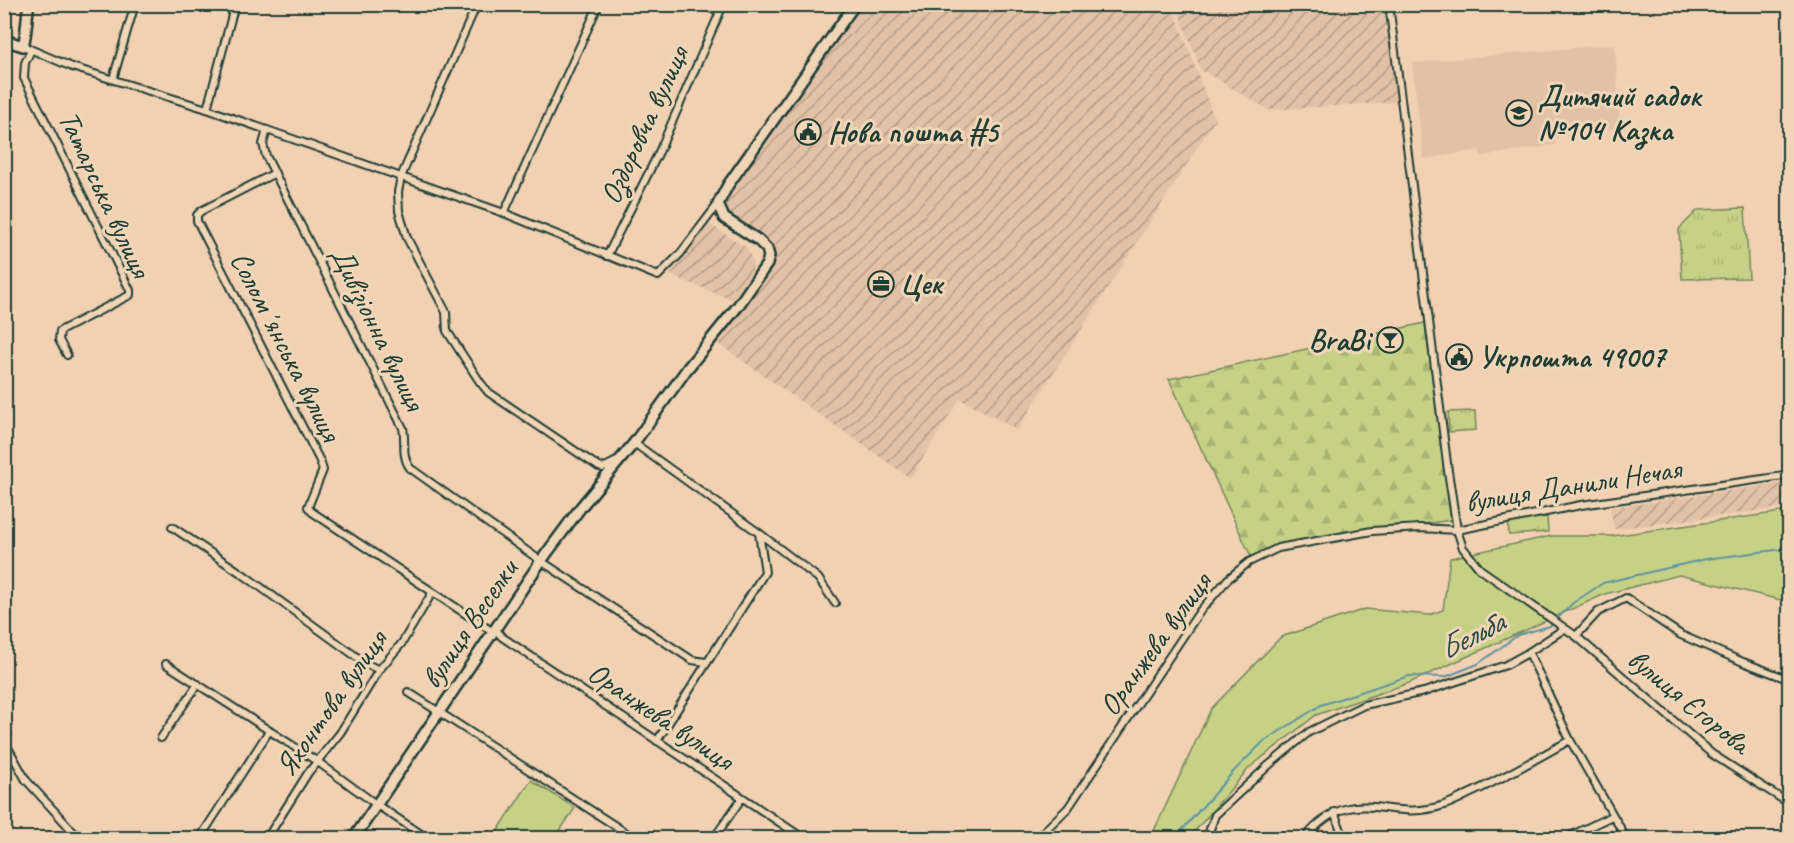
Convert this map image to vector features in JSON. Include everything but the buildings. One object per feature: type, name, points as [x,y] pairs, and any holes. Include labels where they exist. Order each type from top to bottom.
[{"type":"street","name":"Татарська вулиця","points":[[30,4],[25,19],[27,48],[24,78],[130,290],[130,295],[60,331],[60,340],[67,355]]},
{"type":"street","points":[[113,79],[135,4]]},
{"type":"street","points":[[207,109],[235,4]]},
{"type":"street","points":[[477,4],[401,177],[399,211],[407,238],[446,312],[447,331],[488,392],[599,466],[607,467],[620,459]]},
{"type":"street","points":[[504,213],[599,4]]},
{"type":"street","name":"Оздоровча вулиця","points":[[607,256],[659,152],[720,12],[700,4]]},
{"type":"street","points":[[4,40],[72,66],[267,129],[504,213],[658,276],[680,254],[718,204],[728,185],[855,4]]},
{"type":"street","name":"вулиця Данили Нечая","points":[[1389,4],[1457,530],[1581,505],[1790,475]]},
{"type":"street","name":"Дивізіонна вулиця","points":[[267,129],[263,144],[266,156],[403,428],[406,462],[410,468],[541,561],[692,660],[706,662]]},
{"type":"street","name":"Соломʼянська вулиця","points":[[275,173],[201,211],[197,215],[197,221],[320,461],[323,470],[308,507],[312,512],[432,593],[494,631]]},
{"type":"street","name":"вулиця Веселки","points":[[354,838],[541,561],[581,507],[634,443],[767,264],[769,256],[767,249],[759,240],[724,218],[718,204]]},
{"type":"street","points":[[634,443],[818,578],[835,603]]},
{"type":"street","points":[[172,527],[244,575],[365,663],[379,670]]},
{"type":"street","name":"Оранжева вулиця","points":[[1037,838],[1068,808],[1200,611],[1228,579],[1249,562],[1278,548],[1372,531],[1420,528],[1457,530]]},
{"type":"street","name":"вулиця Єгорова","points":[[1457,530],[1462,548],[1480,569],[1561,628],[1576,636],[1712,754],[1790,804]]},
{"type":"street","points":[[657,741],[765,572],[759,533]]},
{"type":"street","name":"Яхонтова вулиця","points":[[267,838],[308,773],[340,733],[379,670],[402,643],[432,593]]},
{"type":"street","points":[[1576,636],[1598,612],[1626,598],[1681,635],[1790,680]]},
{"type":"street","points":[[1207,838],[1215,815],[1309,732],[1364,705],[1434,689],[1506,665],[1528,653],[1561,628]]},
{"type":"street","name":"Оранжева вулиця","points":[[494,631],[803,838]]},
{"type":"street","points":[[1528,653],[1570,740],[1626,838]]},
{"type":"street","points":[[166,664],[318,762],[427,838]]},
{"type":"street","points":[[161,738],[198,684]]},
{"type":"street","points":[[408,692],[634,838]]},
{"type":"street","points":[[200,838],[269,730]]},
{"type":"street","points":[[8,734],[6,744],[26,780],[79,838]]},
{"type":"street","points":[[1305,838],[1318,822],[1334,812],[1358,806],[1415,810],[1443,806],[1505,777],[1570,740]]},
{"type":"street","points":[[714,838],[742,798]]},
{"type":"street","points":[[1334,812],[1344,838]]},
{"type":"street","points":[[1566,838],[1612,816]]},
{"type":"shaded area","points":[[858,5],[1172,5],[1215,120],[1017,430],[960,399],[910,478],[717,343],[764,281],[773,249],[725,213],[721,204]]},
{"type":"shaded area","points":[[1176,5],[1383,5],[1397,102],[1269,110],[1201,70]]},
{"type":"shaded area","name":"Дитячий садок №104 Казка","points":[[1615,44],[1620,128],[1555,138],[1556,145],[1481,156],[1479,150],[1424,159],[1412,63]]},
{"type":"shaded area","points":[[709,224],[747,248],[753,263],[752,275],[732,300],[670,275]]},
{"type":"shaded area","points":[[1789,482],[1789,507],[1614,529],[1610,508]]},
{"type":"green space","points":[[1745,208],[1749,278],[1682,279],[1679,229],[1698,210]]},
{"type":"green space","points":[[1425,323],[1451,520],[1278,548],[1253,561],[1169,379]]},
{"type":"green space","points":[[1475,411],[1476,430],[1449,432],[1448,412]]},
{"type":"green space","points":[[1789,511],[1789,602],[1679,575],[1605,594],[1409,683],[1316,715],[1249,768],[1189,838],[1147,838],[1152,835],[1211,709],[1281,637],[1365,609],[1429,615],[1443,610],[1450,558],[1551,536],[1612,536]]},
{"type":"green space","points":[[1547,517],[1548,532],[1509,535],[1508,521]]},
{"type":"green space","points":[[531,780],[575,808],[555,838],[493,838]]},
{"type":"waterway","name":"Бельба","points":[[1175,838],[1263,742],[1321,705],[1409,676],[1445,677],[1478,664],[1518,635],[1550,626],[1573,603],[1603,583],[1706,559],[1790,548]]},
{"type":"place","name":"Дитячий садок №104 Казка","points":[[1519,113]]},
{"type":"place","name":"Нова пошта #5","points":[[808,132]]},
{"type":"place","name":"Цек","points":[[881,284]]},
{"type":"place","name":"BraBi","points":[[1390,340]]},
{"type":"place","name":"Укрпошта 49007","points":[[1459,357]]}]
